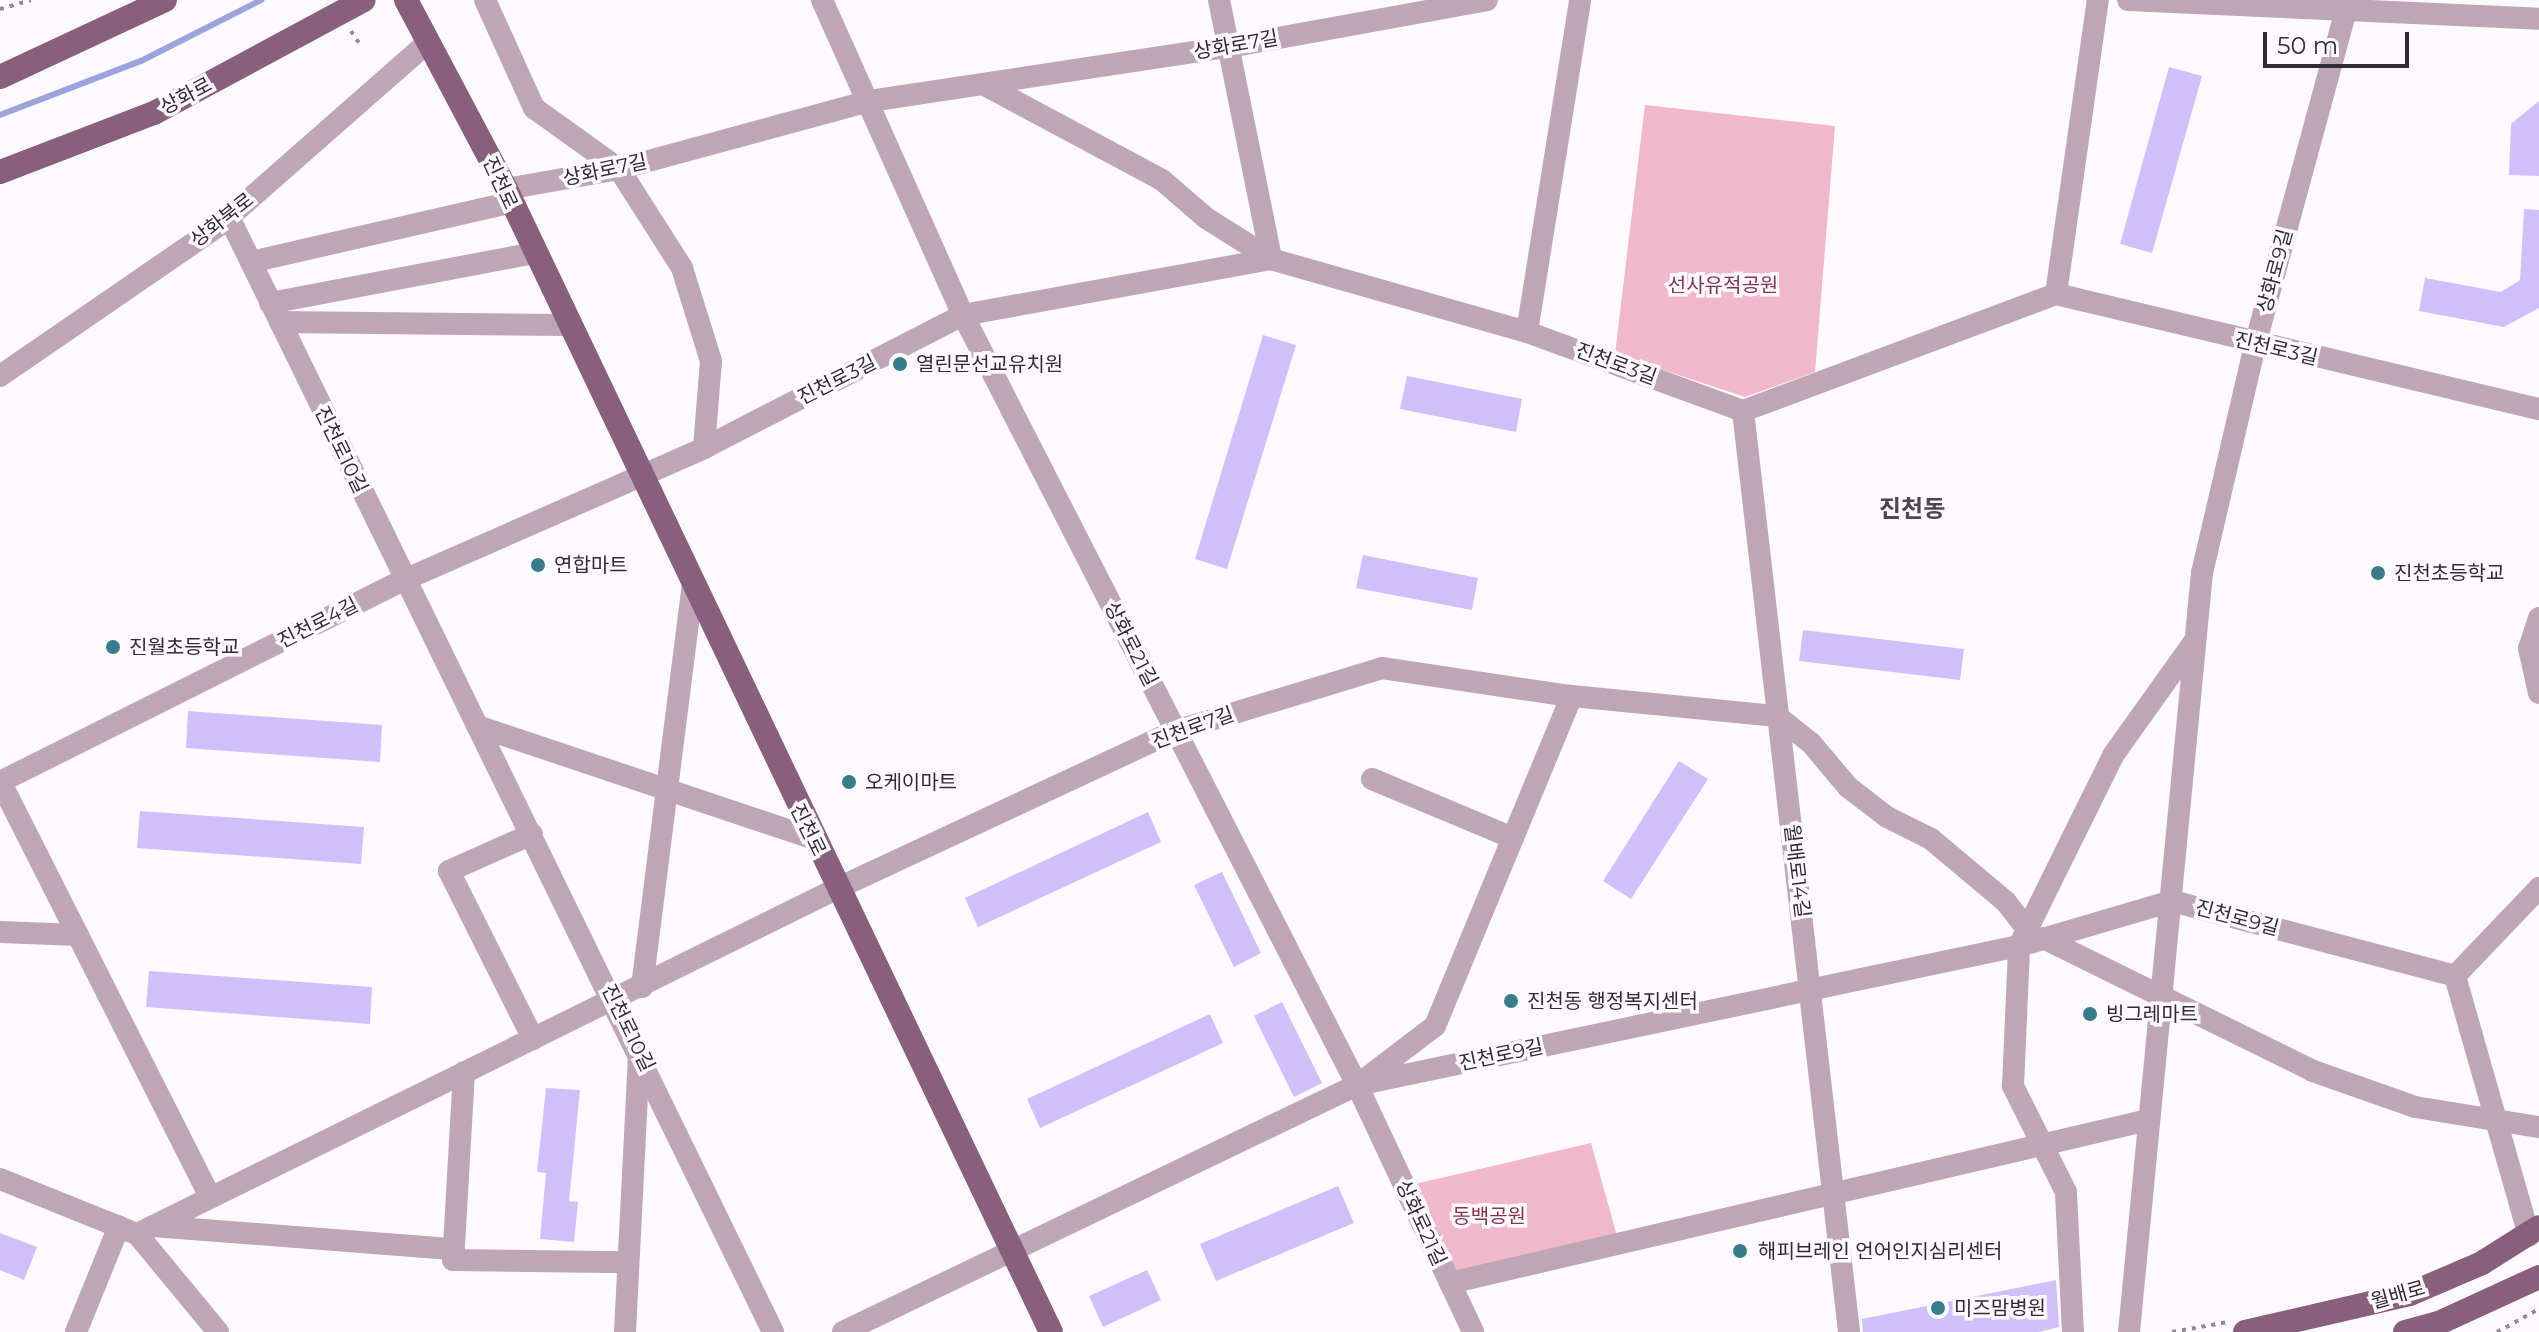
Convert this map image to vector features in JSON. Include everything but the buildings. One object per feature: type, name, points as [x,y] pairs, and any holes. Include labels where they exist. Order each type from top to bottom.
[{"type":"main road","points":[[0,77],[165,0]]},
{"type":"main road","name":"상화로","points":[[0,172],[154,113],[364,0]]},
{"type":"main road","name":"진천로","points":[[406,0],[508,196],[693,582],[811,838],[838,888],[1051,1332]]},
{"type":"main road","name":"월배로","points":[[2245,1332],[2410,1294],[2534,1231]]},
{"type":"main road","name":"월배로","points":[[2405,1332],[2439,1323],[2539,1277]]},
{"type":"street","points":[[485,0],[534,108],[619,169],[682,268],[711,361],[704,448]]},
{"type":"street","name":"상화로21길","points":[[822,0],[870,101],[963,315],[1357,1085],[1473,1332]]},
{"type":"street","points":[[1219,0],[1271,259]]},
{"type":"street","name":"상화로7길","points":[[508,196],[870,101],[1229,47],[1487,0]]},
{"type":"street","points":[[1527,332],[1580,0]]},
{"type":"street","points":[[1743,411],[2056,294],[2098,0]]},
{"type":"street","points":[[2128,0],[2348,5],[2539,19]]},
{"type":"street","name":"상화로9길","points":[[2129,1332],[2202,573],[2255,345],[2348,5]]},
{"type":"street","name":"상화북로","points":[[0,376],[229,217],[427,43]]},
{"type":"street","points":[[983,84],[1162,180],[1206,218],[1271,259]]},
{"type":"street","points":[[251,262],[508,196]]},
{"type":"street","name":"진천로10길","points":[[229,217],[404,580],[615,1000],[773,1332]]},
{"type":"street","points":[[275,312],[534,253]]},
{"type":"street","name":"진천로3길","points":[[641,475],[704,448],[963,315],[1271,259],[1527,332],[1743,411]]},
{"type":"street","name":"진천로3길","points":[[2056,294],[2255,345],[2539,409]]},
{"type":"street","points":[[275,312],[569,325]]},
{"type":"street","name":"월배로14길","points":[[1743,411],[1812,989],[1849,1332]]},
{"type":"street","name":"진천로4길","points":[[0,781],[404,580],[641,475]]},
{"type":"street","points":[[642,987],[670,789],[693,582]]},
{"type":"street","points":[[2539,618],[2529,648],[2539,693]]},
{"type":"street","points":[[2073,1332],[2066,1192],[2013,1086],[2029,937],[2114,754],[2197,638]]},
{"type":"street","name":"진천로7길","points":[[136,1229],[210,1197],[838,888],[1175,731],[1382,668],[1572,696],[1777,716]]},
{"type":"street","points":[[1357,1085],[1435,1026],[1572,696]]},
{"type":"street","points":[[1777,716],[1811,743],[1848,787],[1887,817],[1931,839],[2006,902],[2029,937],[2162,992],[2313,1071],[2415,1107],[2539,1127]]},
{"type":"street","points":[[477,726],[811,838]]},
{"type":"street","points":[[1372,779],[1513,838]]},
{"type":"street","points":[[0,781],[210,1197]]},
{"type":"street","points":[[532,834],[449,871],[533,1039]]},
{"type":"street","points":[[2534,1231],[2455,976],[2539,888]]},
{"type":"street","name":"진천로9길","points":[[1013,1251],[1357,1085],[1812,989],[2172,901],[2455,976]]},
{"type":"street","points":[[0,932],[78,935]]},
{"type":"street","points":[[625,1332],[639,1051]]},
{"type":"street","points":[[454,1254],[464,1072]]},
{"type":"street","points":[[1832,1192],[2148,1120]]},
{"type":"street","points":[[0,1179],[136,1229],[454,1254],[628,1262]]},
{"type":"street","name":"상화로21길","points":[[1450,1283],[1832,1192]]},
{"type":"street","points":[[76,1332],[136,1229]]},
{"type":"street","points":[[136,1229],[218,1332]]},
{"type":"street","points":[[843,1332],[1013,1251]]},
{"type":"path","points":[[0,9],[31,0]]},
{"type":"path","points":[[2497,1332],[2539,1309]]},
{"type":"green space","name":"선사유적공원","points":[[1645,105],[1835,126],[1815,372],[1745,397],[1615,354]]},
{"type":"green space","name":"동백공원","points":[[1591,1143],[1617,1236],[1456,1274],[1415,1184]]},
{"type":"waterway","points":[[0,115],[141,61],[261,0]]},
{"type":"place","name":"열린문선교유치원","points":[[900,364]]},
{"type":"place","name":"연합마트","points":[[538,565]]},
{"type":"place","name":"진천초등학교","points":[[2378,573]]},
{"type":"place","name":"진월초등학교","points":[[113,647]]},
{"type":"place","name":"오케이마트","points":[[849,782]]},
{"type":"place","name":"진천동 행정복지센터","points":[[1511,1001]]},
{"type":"place","name":"빙그레마트","points":[[2090,1014]]},
{"type":"place","name":"해피브레인 언어인지심리센터","points":[[1740,1251]]},
{"type":"place","name":"미즈맘병원","points":[[1938,1308]]},
{"type":"district","name":"진천동","points":[[1912,509]]}]
